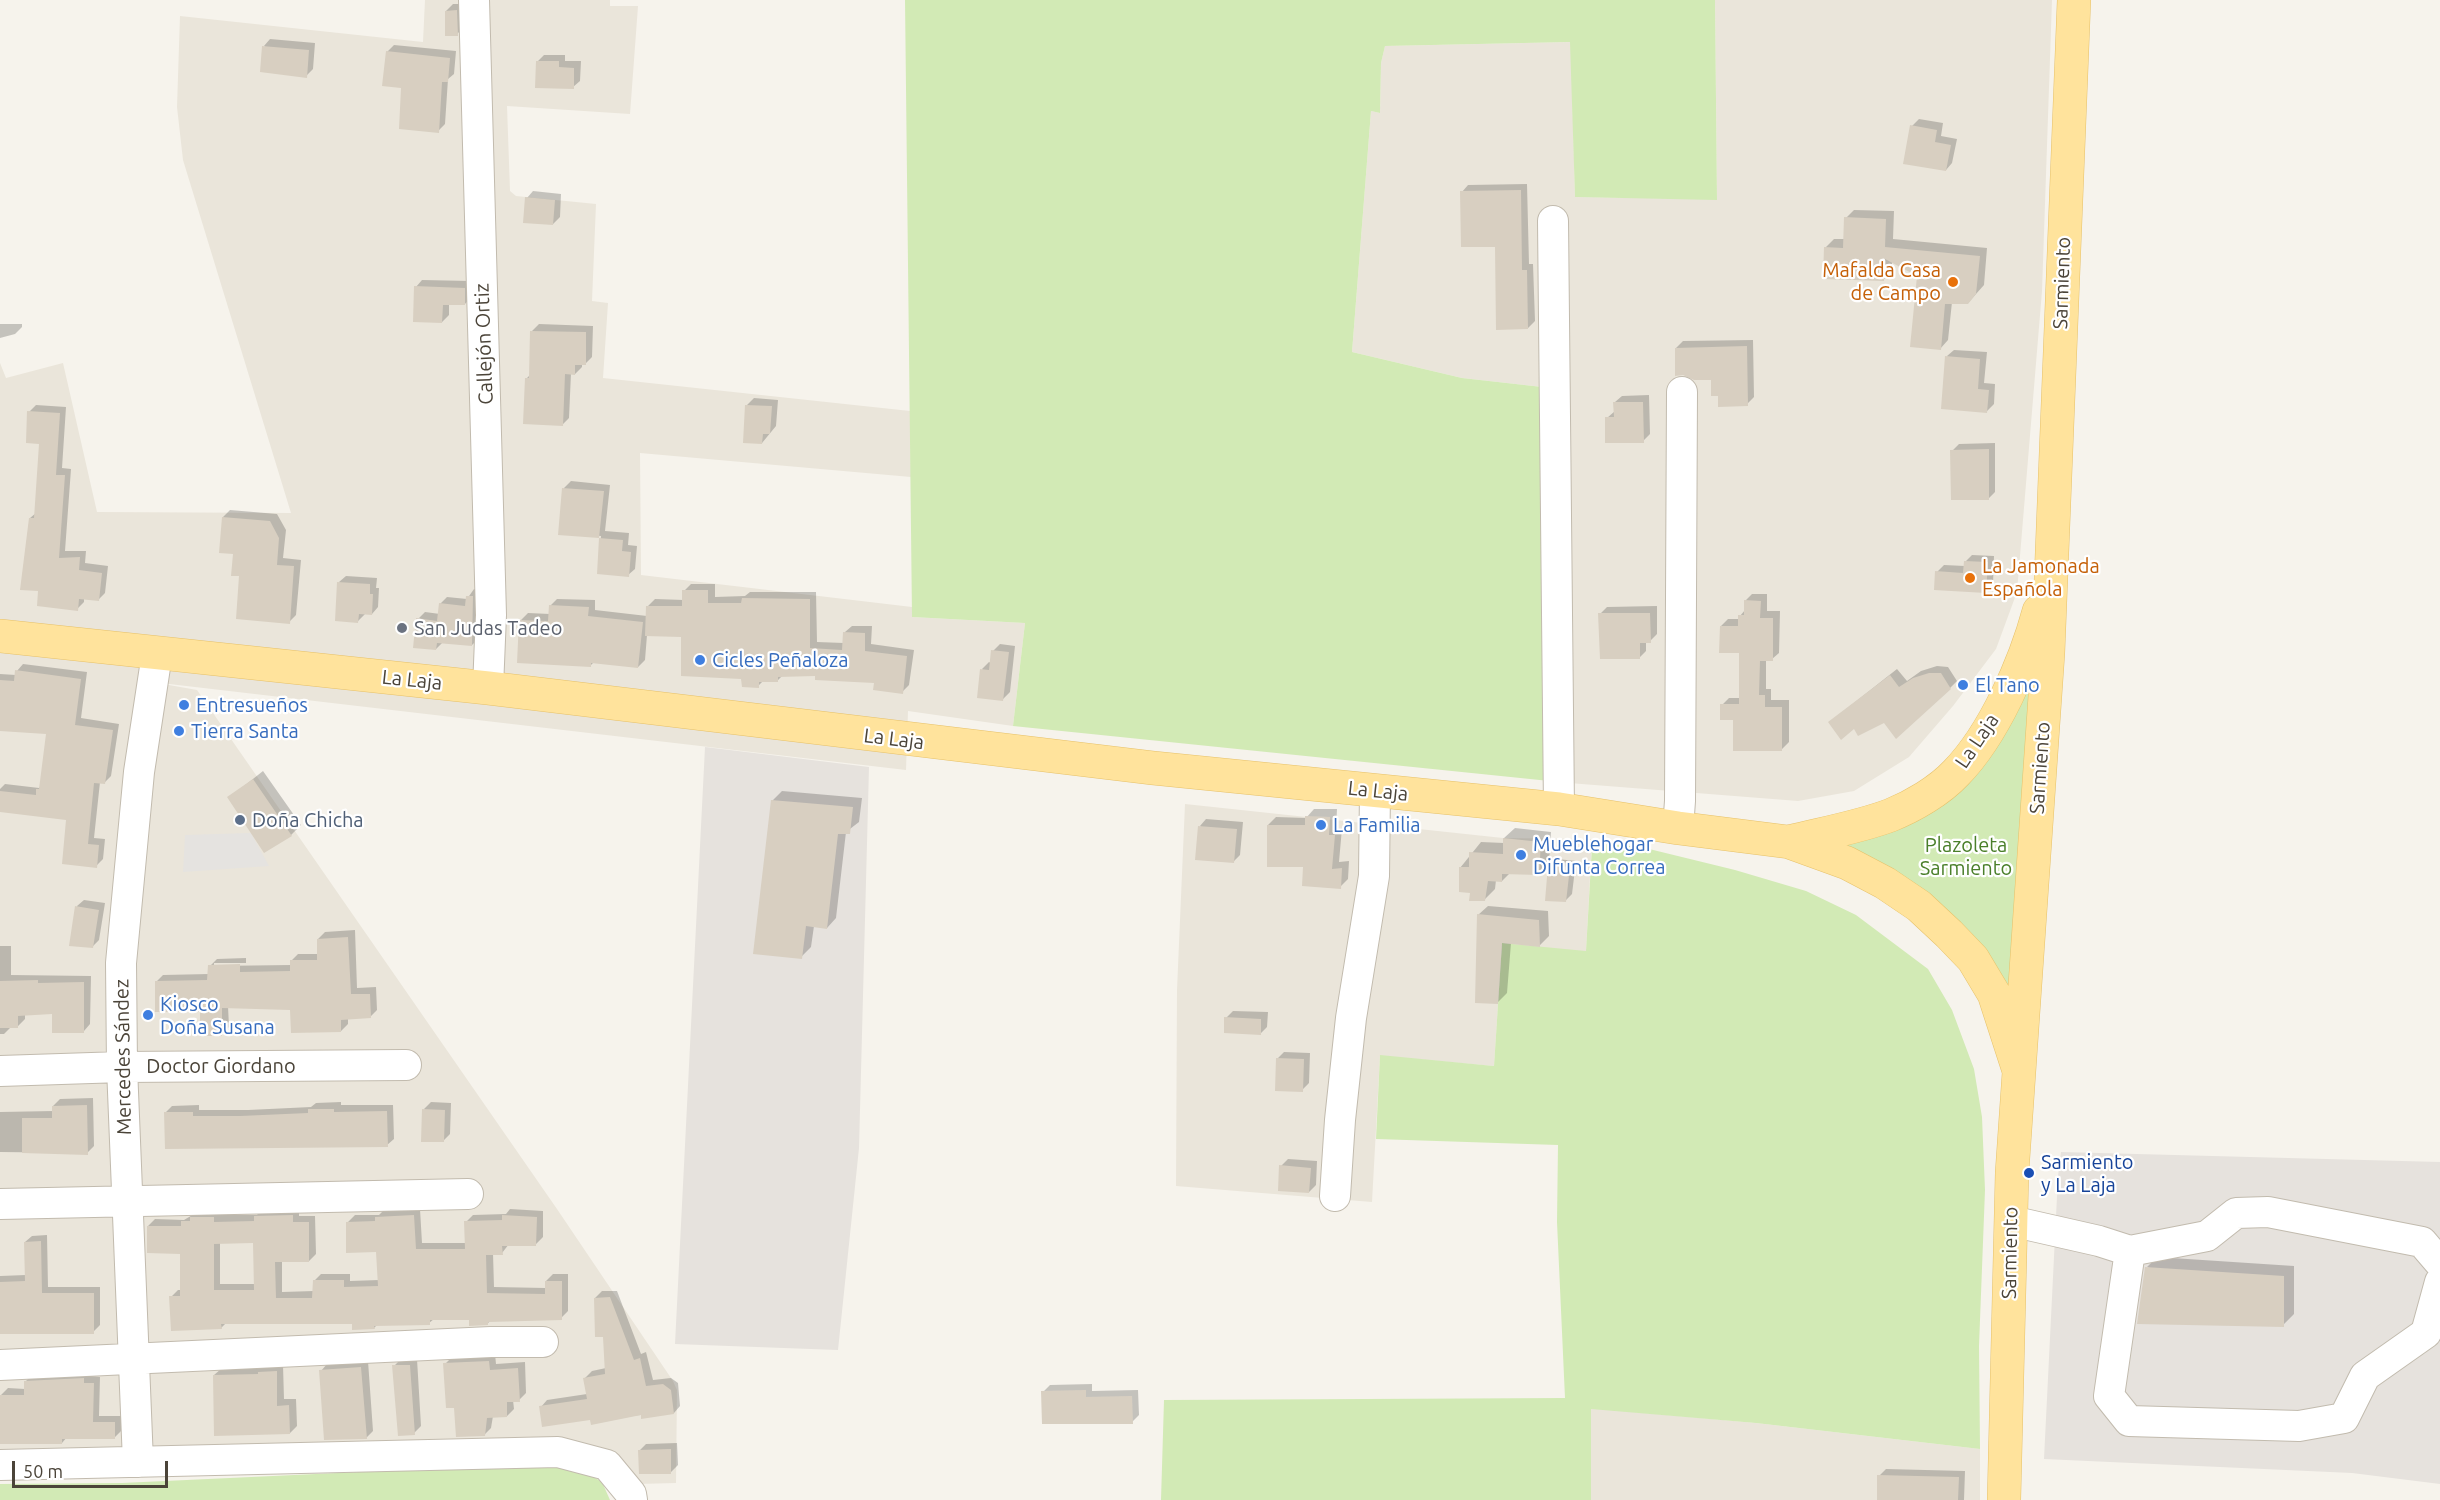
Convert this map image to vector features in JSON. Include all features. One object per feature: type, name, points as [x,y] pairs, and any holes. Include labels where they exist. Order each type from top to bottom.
[{"type":"main road","name":"Sarmiento","points":[[2004,1500],[2011,1221],[2018,1068],[2048,653],[2074,0]]},
{"type":"main road","name":"La Laja","points":[[1789,842],[1890,815],[1923,799],[1955,774],[1978,746],[2001,706],[2030,643],[2051,572]]},
{"type":"main road","name":"La Laja","points":[[0,636],[488,688],[918,742],[1559,809],[1678,828],[1789,842],[1847,863],[1885,884],[1919,906],[1949,934],[1974,959],[1994,994],[2018,1068]]},
{"type":"street","name":"Callejón Ortiz","points":[[474,0],[491,615],[488,688]]},
{"type":"street","points":[[1553,221],[1559,809]]},
{"type":"street","points":[[1678,828],[1682,392]]},
{"type":"street","name":"Mercedes Sández","points":[[138,1462],[132,1360],[122,1067],[121,963],[126,886],[139,772],[157,654]]},
{"type":"street","points":[[1335,1196],[1340,1120],[1351,1018],[1374,876],[1375,791]]},
{"type":"street","name":"Doctor Giordano","points":[[0,1071],[122,1067],[406,1065]]},
{"type":"street","points":[[0,1204],[468,1194]]},
{"type":"street","points":[[2011,1221],[2099,1241],[2130,1251],[2207,1236],[2236,1213],[2268,1212],[2422,1242],[2440,1263]]},
{"type":"street","points":[[2130,1251],[2109,1396],[2128,1421],[2299,1426],[2344,1418],[2365,1376],[2426,1333],[2440,1282]]},
{"type":"street","points":[[0,1365],[543,1342]]},
{"type":"street","points":[[0,1465],[558,1452],[607,1465],[631,1494],[632,1500]]},
{"type":"shaded area","points":[[425,0],[610,0],[610,6],[638,6],[630,114],[507,106],[510,191],[516,196],[596,204],[592,301],[608,303],[603,378],[910,411],[911,477],[640,453],[641,575],[912,607],[912,617],[1025,623],[1013,726],[908,711],[906,770],[152,682],[197,690],[557,1209],[673,1381],[677,1390],[676,1483],[638,1484],[623,1461],[609,1450],[569,1439],[0,1454],[0,363],[6,378],[63,363],[97,512],[291,513],[183,160],[177,107],[180,16],[423,42]]},
{"type":"shaded area","points":[[1715,0],[2052,0],[2042,291],[2017,592],[1996,649],[1953,706],[1909,757],[1854,791],[1798,801],[1569,783],[1569,390],[1462,378],[1352,352],[1371,111],[1380,113],[1381,63],[1385,46],[1571,42],[1575,197],[1717,199]]},
{"type":"shaded area","points":[[705,747],[869,767],[859,1148],[838,1350],[675,1344]]},
{"type":"shaded area","points":[[1185,804],[1503,838],[1592,839],[1586,952],[1502,944],[1494,1066],[1380,1056],[1372,1202],[1176,1186],[1177,990]]},
{"type":"shaded area","points":[[251,833],[269,866],[183,872],[185,835]]},
{"type":"shaded area","points":[[2061,1152],[2440,1162],[2440,1484],[2352,1473],[2044,1459]]},
{"type":"shaded area","points":[[1590,1408],[1756,1423],[1980,1449],[1980,1500],[1590,1500]]},
{"type":"green space","points":[[905,0],[1715,0],[1717,200],[1575,197],[1570,42],[1385,46],[1381,63],[1380,113],[1371,111],[1352,352],[1462,378],[1569,390],[1569,783],[1013,726],[1025,623],[912,617]]},
{"type":"green space","name":"Plazoleta Sarmiento","points":[[2032,665],[2016,1011],[1828,845],[1883,832]]},
{"type":"green space","points":[[1607,844],[1641,847],[1735,870],[1806,891],[1856,915],[1928,969],[1952,1010],[1974,1069],[1982,1117],[1985,1190],[1979,1346],[1980,1449],[1756,1423],[1591,1409],[1591,1500],[1161,1500],[1164,1400],[1565,1398],[1557,1222],[1558,1145],[1376,1139],[1380,1055],[1494,1066],[1502,943],[1586,951],[1592,846]]},
{"type":"green space","points":[[531,1464],[580,1469],[602,1482],[610,1500],[0,1500],[0,1484],[122,1483]]},
{"type":"building","points":[[457,10],[458,36],[445,36],[445,11]]},
{"type":"building","points":[[262,46],[309,50],[307,78],[260,72]]},
{"type":"building","points":[[386,51],[450,58],[448,82],[442,82],[439,133],[399,129],[401,88],[382,86]]},
{"type":"building","points":[[536,61],[559,61],[559,67],[574,68],[574,89],[535,88]]},
{"type":"building","points":[[1910,125],[1937,130],[1935,142],[1951,145],[1946,171],[1903,164]]},
{"type":"building","points":[[1521,190],[1522,270],[1527,270],[1528,329],[1496,330],[1495,247],[1461,247],[1460,191]]},
{"type":"building","points":[[525,197],[555,200],[553,225],[523,223]]},
{"type":"building","points":[[1844,217],[1886,219],[1885,247],[1980,256],[1976,294],[1968,304],[1945,304],[1941,350],[1910,347],[1917,276],[1885,259],[1884,281],[1823,279],[1824,247],[1843,248]]},
{"type":"building","points":[[414,286],[465,288],[465,305],[443,305],[442,323],[413,322]]},
{"type":"building","points":[[530,331],[586,332],[586,365],[575,365],[575,375],[565,374],[563,426],[523,424],[525,378],[529,378]]},
{"type":"building","points":[[1747,346],[1748,406],[1718,407],[1718,396],[1711,396],[1711,380],[1694,380],[1683,375],[1675,376],[1675,348]]},
{"type":"building","points":[[1945,356],[1980,359],[1978,389],[1989,390],[1987,413],[1941,409]]},
{"type":"building","points":[[1613,402],[1643,402],[1644,443],[1605,443],[1605,417],[1614,417]]},
{"type":"building","points":[[745,405],[772,406],[770,434],[763,434],[762,444],[743,443]]},
{"type":"building","points":[[27,411],[60,413],[56,475],[65,475],[59,558],[80,557],[79,570],[102,573],[99,601],[79,599],[78,611],[37,606],[38,591],[20,590],[29,518],[34,518],[39,444],[26,443]]},
{"type":"building","points":[[1989,449],[1989,500],[1951,500],[1950,450]]},
{"type":"building","points":[[562,488],[604,491],[599,538],[558,535]]},
{"type":"building","points":[[222,517],[270,521],[279,538],[277,565],[294,566],[290,624],[236,619],[239,576],[231,576],[233,554],[219,553]]},
{"type":"building","points":[[599,538],[623,540],[622,551],[631,552],[629,577],[597,574]]},
{"type":"building","points":[[1964,561],[1988,562],[1986,593],[1934,590],[1935,571],[1963,573]]},
{"type":"building","points":[[337,582],[370,584],[370,594],[373,594],[372,615],[359,614],[358,623],[335,621]]},
{"type":"building","points":[[682,590],[708,590],[708,603],[741,603],[742,598],[810,599],[810,648],[842,650],[843,632],[865,633],[865,651],[907,656],[903,694],[873,690],[874,683],[815,680],[815,676],[778,677],[778,682],[759,682],[759,688],[742,687],[741,679],[681,676],[681,637],[645,636],[646,606],[682,606]]},
{"type":"building","points":[[466,596],[473,596],[472,646],[437,643],[436,650],[413,648],[416,618],[437,621],[439,603],[465,606]]},
{"type":"building","points":[[1744,600],[1761,601],[1760,618],[1773,618],[1773,661],[1760,661],[1759,695],[1765,695],[1765,707],[1782,707],[1782,751],[1733,751],[1733,720],[1720,720],[1720,704],[1739,704],[1739,653],[1719,653],[1720,626],[1738,626],[1738,615],[1744,615]]},
{"type":"building","points":[[549,605],[589,607],[588,616],[643,622],[638,668],[591,663],[591,667],[517,663],[519,620],[548,621]]},
{"type":"building","points":[[1598,613],[1650,613],[1651,643],[1640,643],[1640,659],[1600,659]]},
{"type":"building","points":[[991,650],[1009,652],[1003,701],[977,698],[980,669],[989,670]]},
{"type":"building","points":[[15,670],[81,679],[75,725],[113,730],[105,784],[94,783],[88,844],[99,845],[97,868],[62,864],[66,820],[0,812],[0,791],[36,795],[36,789],[39,789],[46,734],[0,731],[0,680],[14,681]]},
{"type":"building","points":[[1929,673],[1941,673],[1951,689],[1896,739],[1884,723],[1858,736],[1854,729],[1841,740],[1828,722],[1890,675],[1899,687],[1913,678]]},
{"type":"building","points":[[253,779],[292,836],[264,853],[227,797]]},
{"type":"building","points":[[771,800],[853,807],[850,834],[838,834],[827,929],[806,926],[802,959],[753,954]]},
{"type":"building","points":[[1305,816],[1330,817],[1329,835],[1335,835],[1332,869],[1342,868],[1341,889],[1302,886],[1303,867],[1267,867],[1267,825],[1305,825]]},
{"type":"building","points":[[1198,826],[1237,829],[1234,863],[1195,860]]},
{"type":"building","points":[[1503,838],[1541,842],[1539,875],[1502,874],[1502,882],[1488,881],[1485,901],[1469,901],[1470,893],[1459,892],[1459,867],[1469,867],[1469,852],[1503,854]]},
{"type":"building","points":[[1548,865],[1570,867],[1566,902],[1545,901]]},
{"type":"building","points":[[75,906],[99,910],[93,948],[69,946]]},
{"type":"building","points":[[1477,914],[1539,920],[1540,947],[1502,943],[1498,1004],[1475,1003]]},
{"type":"building","points":[[348,937],[351,994],[370,994],[371,1018],[341,1020],[341,1032],[291,1033],[290,1010],[222,1008],[222,1036],[200,1036],[200,1012],[155,1012],[155,981],[207,980],[208,965],[240,964],[240,972],[290,971],[290,960],[317,960],[317,939]]},
{"type":"building","points":[[38,980],[38,983],[84,982],[84,1033],[52,1033],[52,1014],[18,1016],[18,1028],[0,1028],[0,981]]},
{"type":"building","points":[[1224,1017],[1261,1019],[1261,1035],[1224,1033]]},
{"type":"building","points":[[1276,1058],[1304,1059],[1303,1092],[1275,1091]]},
{"type":"building","points":[[87,1105],[88,1155],[22,1153],[22,1118],[52,1118],[52,1106]]},
{"type":"building","points":[[308,1109],[334,1109],[334,1112],[387,1111],[388,1147],[165,1149],[164,1112],[193,1112],[193,1116],[240,1116],[308,1113]]},
{"type":"building","points":[[422,1109],[445,1110],[444,1142],[421,1142]]},
{"type":"building","points":[[1279,1165],[1311,1168],[1309,1193],[1278,1191]]},
{"type":"building","points":[[293,1215],[293,1222],[309,1222],[309,1262],[275,1262],[276,1298],[312,1298],[313,1280],[344,1280],[344,1287],[378,1286],[376,1252],[346,1253],[346,1222],[375,1221],[375,1217],[414,1215],[416,1249],[465,1249],[464,1221],[502,1220],[502,1215],[537,1217],[536,1246],[502,1246],[503,1255],[486,1255],[487,1293],[545,1294],[545,1281],[562,1281],[562,1320],[488,1322],[488,1325],[469,1326],[469,1320],[430,1320],[430,1325],[374,1326],[375,1329],[352,1330],[352,1324],[221,1324],[222,1329],[171,1331],[169,1296],[180,1296],[180,1254],[147,1253],[147,1226],[181,1226],[181,1221],[190,1221],[190,1217],[214,1217],[214,1222],[254,1221],[254,1216]],"holes":[[[253,1243],[254,1290],[214,1290],[214,1244]]]},
{"type":"building","points":[[41,1241],[42,1293],[94,1293],[94,1334],[0,1334],[0,1282],[25,1281],[24,1242]]},
{"type":"building","points":[[2145,1267],[2284,1276],[2284,1327],[2137,1324]]},
{"type":"building","points":[[610,1297],[634,1360],[640,1358],[646,1386],[663,1384],[671,1390],[674,1414],[641,1419],[641,1415],[591,1425],[590,1420],[542,1427],[539,1406],[587,1399],[583,1378],[605,1374],[603,1337],[595,1337],[594,1298]]},
{"type":"building","points":[[489,1361],[490,1370],[518,1368],[520,1402],[507,1402],[507,1417],[487,1418],[485,1436],[456,1437],[454,1408],[446,1408],[443,1363]]},
{"type":"building","points":[[392,1365],[410,1365],[415,1435],[398,1436]]},
{"type":"building","points":[[361,1367],[367,1439],[324,1440],[319,1370]]},
{"type":"building","points":[[277,1371],[277,1406],[289,1405],[290,1434],[214,1436],[213,1375],[258,1374],[258,1372]]},
{"type":"building","points":[[84,1378],[84,1383],[94,1383],[93,1422],[115,1422],[115,1439],[62,1439],[62,1444],[0,1444],[0,1395],[24,1395],[24,1381]]},
{"type":"building","points":[[1086,1390],[1086,1397],[1132,1396],[1133,1424],[1042,1424],[1041,1391]]},
{"type":"building","points":[[671,1449],[671,1474],[639,1474],[638,1450]]},
{"type":"building","points":[[1877,1475],[1959,1477],[1958,1500],[1877,1500]]},
{"type":"place","name":"Mafalda Casa de Campo","points":[[1953,282]]},
{"type":"place","name":"La Jamonada Española","points":[[1970,578]]},
{"type":"place","name":"San Judas Tadeo","points":[[402,628]]},
{"type":"place","name":"Cicles Peñaloza","points":[[700,660]]},
{"type":"place","name":"El Tano","points":[[1963,685]]},
{"type":"place","name":"Entresueños","points":[[184,705]]},
{"type":"place","name":"Tierra Santa","points":[[179,731]]},
{"type":"place","name":"Doña Chicha","points":[[240,820]]},
{"type":"place","name":"La Familia","points":[[1321,825]]},
{"type":"place","name":"Mueblehogar Difunta Correa","points":[[1521,855]]},
{"type":"place","name":"Kiosco Doña Susana","points":[[148,1015]]},
{"type":"place","name":"Sarmiento y La Laja","points":[[2029,1173]]}]
